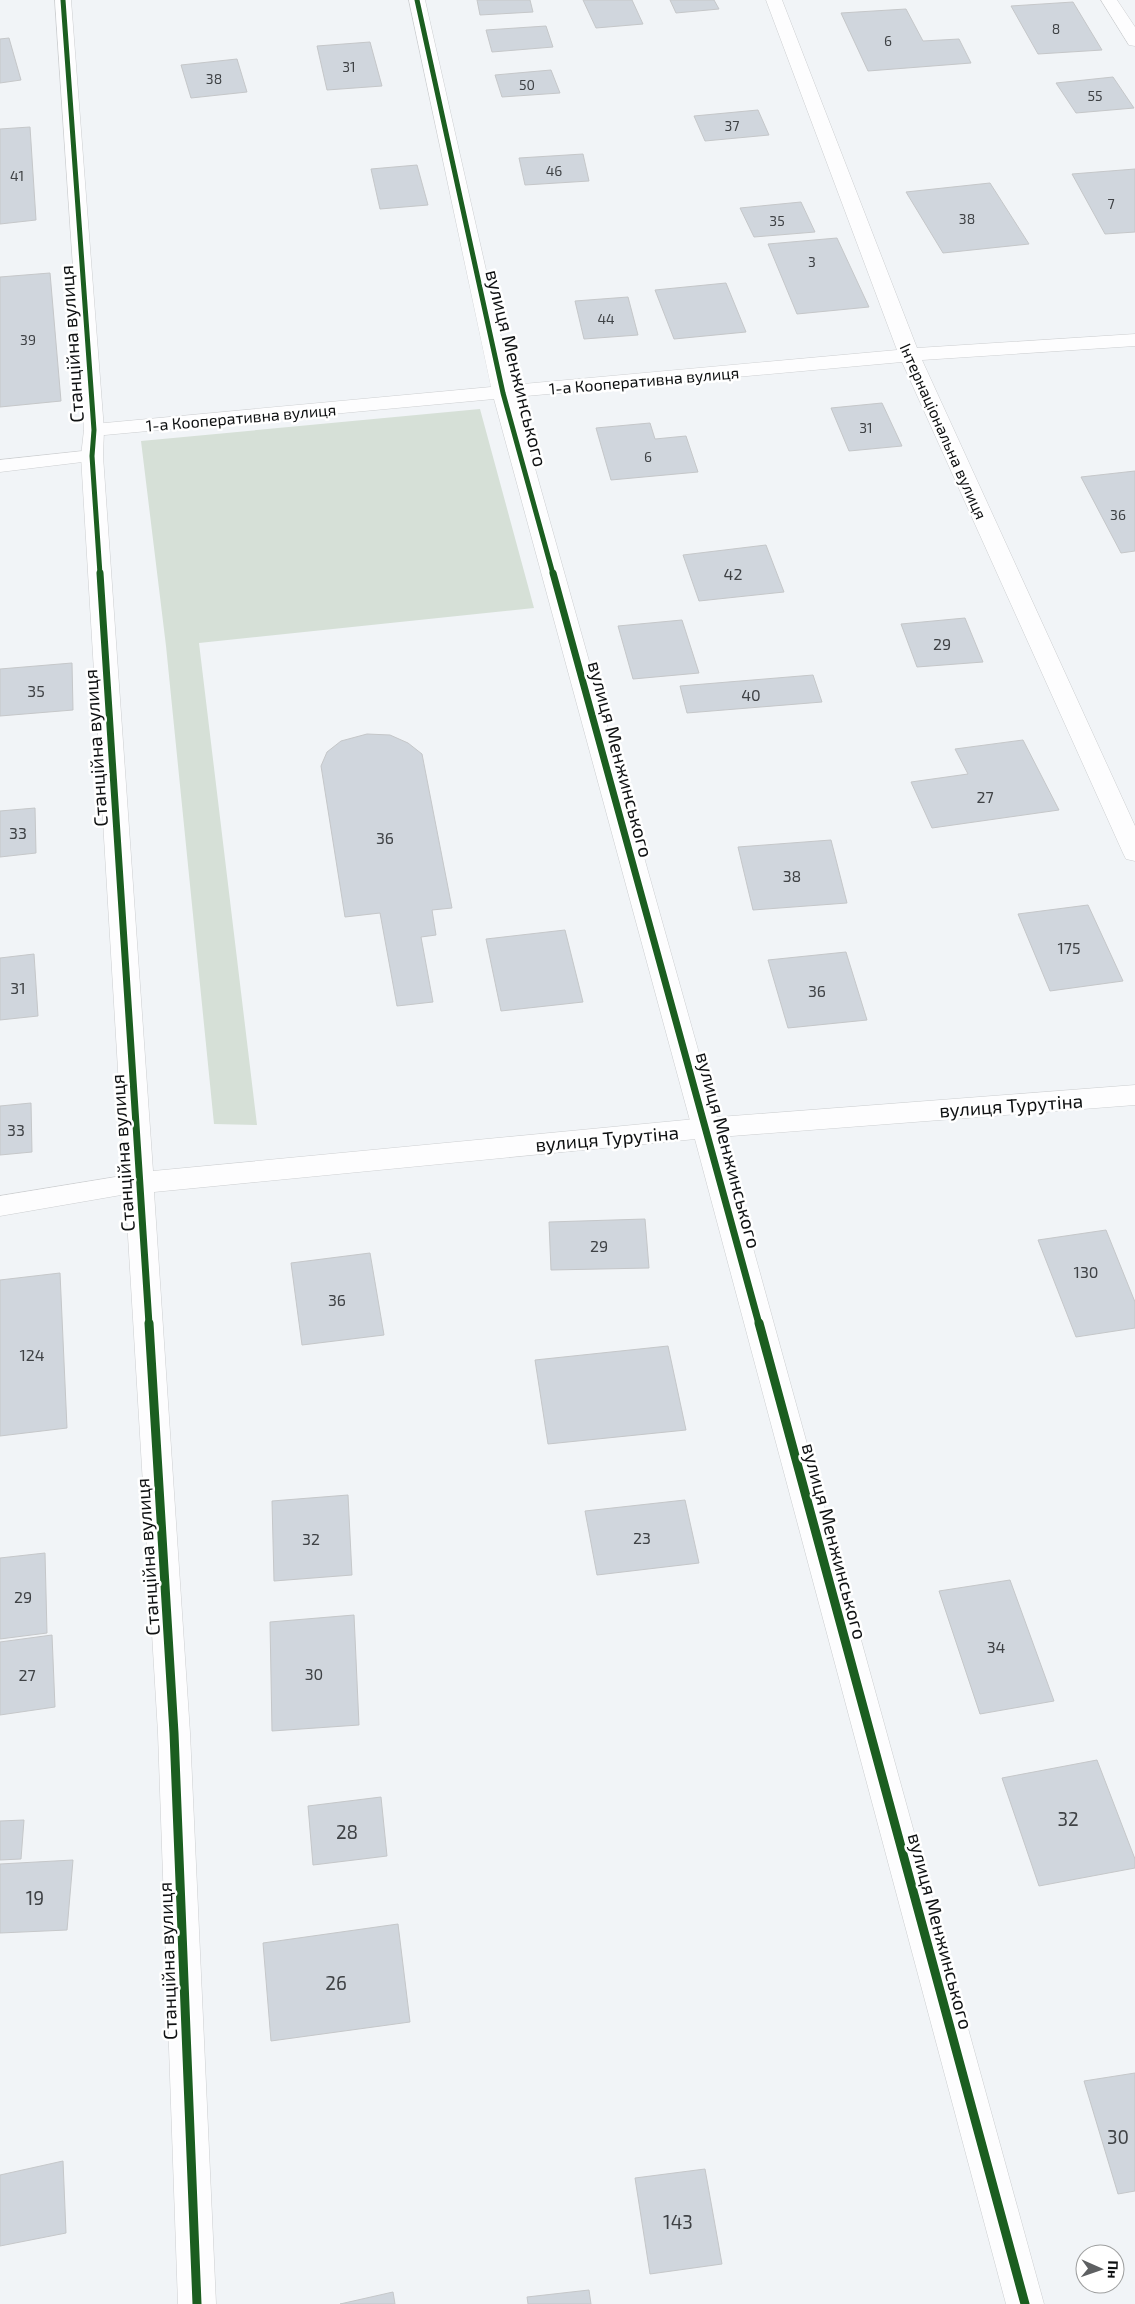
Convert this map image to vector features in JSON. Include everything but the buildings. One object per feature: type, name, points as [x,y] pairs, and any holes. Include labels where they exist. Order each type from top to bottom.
[{"type":"street","name":"Станційна вулиця","points":[[63,0],[93,443],[174,1733],[197,2304]]},
{"type":"street","name":"вулиця Менжинського","points":[[417,0],[503,393],[706,1128],[1025,2304]]},
{"type":"street","name":"Інтернаціональна вулиця","points":[[774,0],[909,355],[1135,853]]},
{"type":"street","points":[[1109,0],[1135,41]]},
{"type":"street","name":"1-а Кооперативна вулиця","points":[[0,466],[93,443],[503,393],[909,355],[1135,340]]},
{"type":"street","name":"вулиця Турутіна","points":[[0,1206],[140,1182],[706,1128],[1135,1095]]},
{"type":"shaded area","points":[[480,409],[534,608],[199,643],[257,1125],[214,1124],[166,646],[141,441]]},
{"type":"cycle path","points":[[63,0],[94,430],[92,456],[174,1733],[197,2304]]},
{"type":"cycle path","points":[[417,0],[503,393],[706,1128],[1025,2304]]}]
